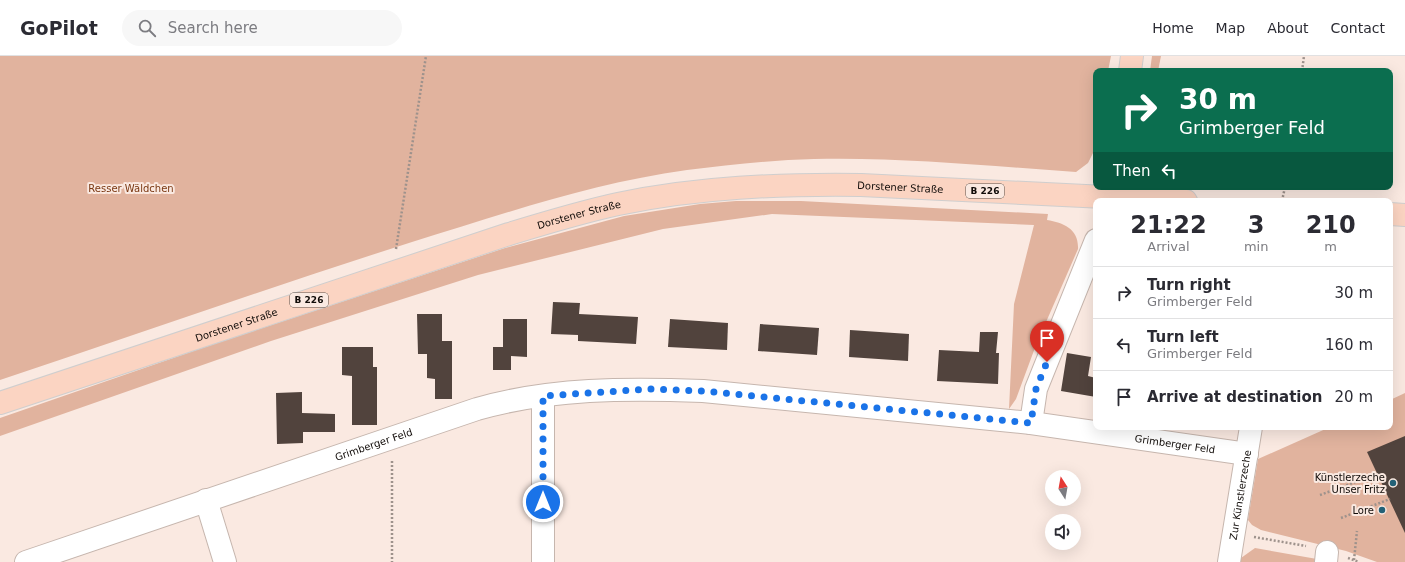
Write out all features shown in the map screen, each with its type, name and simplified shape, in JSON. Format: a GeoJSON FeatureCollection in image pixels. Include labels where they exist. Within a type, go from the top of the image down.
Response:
{"type":"FeatureCollection","features":[{"type":"Feature","properties":{"kind":"main road"},"geometry":{"type":"LineString","coordinates":[[1130,68],[1132,56]]}},
{"type":"Feature","properties":{"kind":"main road","name":"Dorstener Straße"},"geometry":{"type":"LineString","coordinates":[[0,403],[392,272],[579,213],[649,199],[722,189],[810,184],[1110,195],[1148,198]]}},
{"type":"Feature","properties":{"kind":"main road"},"geometry":{"type":"LineString","coordinates":[[1393,214],[1405,215]]}},
{"type":"Feature","properties":{"kind":"street"},"geometry":{"type":"LineString","coordinates":[[1031,423],[1036,389],[1093,247]]}},
{"type":"Feature","properties":{"kind":"street","name":"Grimberger Feld"},"geometry":{"type":"LineString","coordinates":[[26,562],[392,436],[496,403],[543,396],[650,389],[703,391],[1031,423],[1247,454]]}},
{"type":"Feature","properties":{"kind":"street"},"geometry":{"type":"LineString","coordinates":[[542,562],[543,396]]}},
{"type":"Feature","properties":{"kind":"street","name":"Zur Künstlerzeche"},"geometry":{"type":"LineString","coordinates":[[1229,562],[1251,430]]}},
{"type":"Feature","properties":{"kind":"street"},"geometry":{"type":"LineString","coordinates":[[206,500],[225,562]]}},
{"type":"Feature","properties":{"kind":"path"},"geometry":{"type":"LineString","coordinates":[[392,272],[426,56]]}},
{"type":"Feature","properties":{"kind":"path"},"geometry":{"type":"LineString","coordinates":[[1302,68],[1304,56]]}},
{"type":"Feature","properties":{"kind":"path"},"geometry":{"type":"LineString","coordinates":[[392,436],[392,562]]}},
{"type":"Feature","properties":{"kind":"path"},"geometry":{"type":"LineString","coordinates":[[1320,495],[1377,474]]}},
{"type":"Feature","properties":{"kind":"path"},"geometry":{"type":"LineString","coordinates":[[1341,518],[1390,499]]}},
{"type":"Feature","properties":{"kind":"path"},"geometry":{"type":"LineString","coordinates":[[1354,560],[1358,531]]}},
{"type":"Feature","properties":{"kind":"path"},"geometry":{"type":"LineString","coordinates":[[1234,533],[1327,557],[1354,560],[1359,562]]}},
{"type":"Feature","properties":{"kind":"green space","name":"Resser Wäldchen"},"geometry":{"type":"Polygon","coordinates":[[[0,56],[1111,56],[1109,68],[1093,68],[1093,153],[1088,163],[1076,172],[879,159],[814,159],[782,160],[687,170],[652,176],[582,191],[514,210],[257,293],[0,380],[0,56]]]}},
{"type":"Feature","properties":{"kind":"green space"},"geometry":{"type":"Polygon","coordinates":[[[1152,56],[1161,56],[1159,68],[1150,68],[1152,56]]]}},
{"type":"Feature","properties":{"kind":"green space"},"geometry":{"type":"Polygon","coordinates":[[[736,201],[801,201],[1048,214],[1047,220],[1065,225],[1073,232],[1078,242],[1078,249],[1036,345],[1016,399],[1009,409],[1014,304],[1034,225],[772,214],[663,229],[478,275],[271,341],[0,436],[0,418],[202,348],[505,248],[624,216],[700,204],[736,201]]]}},
{"type":"Feature","properties":{"kind":"green space"},"geometry":{"type":"Polygon","coordinates":[[[1405,393],[1405,562],[1377,562],[1346,551],[1261,530],[1252,525],[1248,520],[1258,459],[1323,430],[1393,430],[1393,399],[1405,393]]]}},
{"type":"Feature","properties":{"kind":"green space"},"geometry":{"type":"Polygon","coordinates":[[[1255,548],[1334,562],[1240,562],[1241,558],[1255,548]]]}},
{"type":"Feature","properties":{"kind":"building"},"geometry":{"type":"Polygon","coordinates":[[[553,302],[580,303],[579,314],[638,317],[636,344],[578,341],[578,335],[551,334],[553,302]]]}},
{"type":"Feature","properties":{"kind":"building"},"geometry":{"type":"Polygon","coordinates":[[[417,314],[442,314],[442,341],[452,341],[452,399],[435,399],[435,379],[427,378],[427,354],[418,354],[417,314]]]}},
{"type":"Feature","properties":{"kind":"building"},"geometry":{"type":"Polygon","coordinates":[[[503,319],[527,319],[527,357],[511,356],[511,370],[493,370],[493,347],[503,347],[503,319]]]}},
{"type":"Feature","properties":{"kind":"building"},"geometry":{"type":"Polygon","coordinates":[[[670,319],[728,323],[727,350],[668,347],[670,319]]]}},
{"type":"Feature","properties":{"kind":"building"},"geometry":{"type":"Polygon","coordinates":[[[760,324],[819,328],[817,355],[758,351],[760,324]]]}},
{"type":"Feature","properties":{"kind":"building"},"geometry":{"type":"Polygon","coordinates":[[[850,330],[909,334],[908,361],[849,357],[850,330]]]}},
{"type":"Feature","properties":{"kind":"building"},"geometry":{"type":"Polygon","coordinates":[[[980,332],[998,332],[996,353],[999,353],[998,384],[937,381],[939,350],[979,352],[980,332]]]}},
{"type":"Feature","properties":{"kind":"building"},"geometry":{"type":"Polygon","coordinates":[[[342,347],[373,347],[373,367],[377,367],[377,425],[352,425],[352,376],[342,375],[342,347]]]}},
{"type":"Feature","properties":{"kind":"building"},"geometry":{"type":"Polygon","coordinates":[[[1067,353],[1091,357],[1088,376],[1093,377],[1093,396],[1061,391],[1067,353]]]}},
{"type":"Feature","properties":{"kind":"building"},"geometry":{"type":"Polygon","coordinates":[[[302,392],[302,413],[335,414],[335,432],[303,432],[303,443],[277,444],[276,393],[302,392]]]}},
{"type":"Feature","properties":{"kind":"building","name":"Künstlerzeche Unser Fritz"},"geometry":{"type":"Polygon","coordinates":[[[1405,436],[1405,533],[1367,452],[1405,436]]]}},
{"type":"Feature","properties":{"kind":"place","name":"Künstlerzeche Unser Fritz"},"geometry":{"type":"Point","coordinates":[1393,483]}},
{"type":"Feature","properties":{"kind":"place","name":"Lore"},"geometry":{"type":"Point","coordinates":[1382,510]}},
{"type":"Feature","properties":{"kind":"route"},"geometry":{"type":"LineString","coordinates":[[543,502],[543,396],[602,390],[650,389],[703,391],[1031,423],[1036,389],[1047,362]]}}]}
